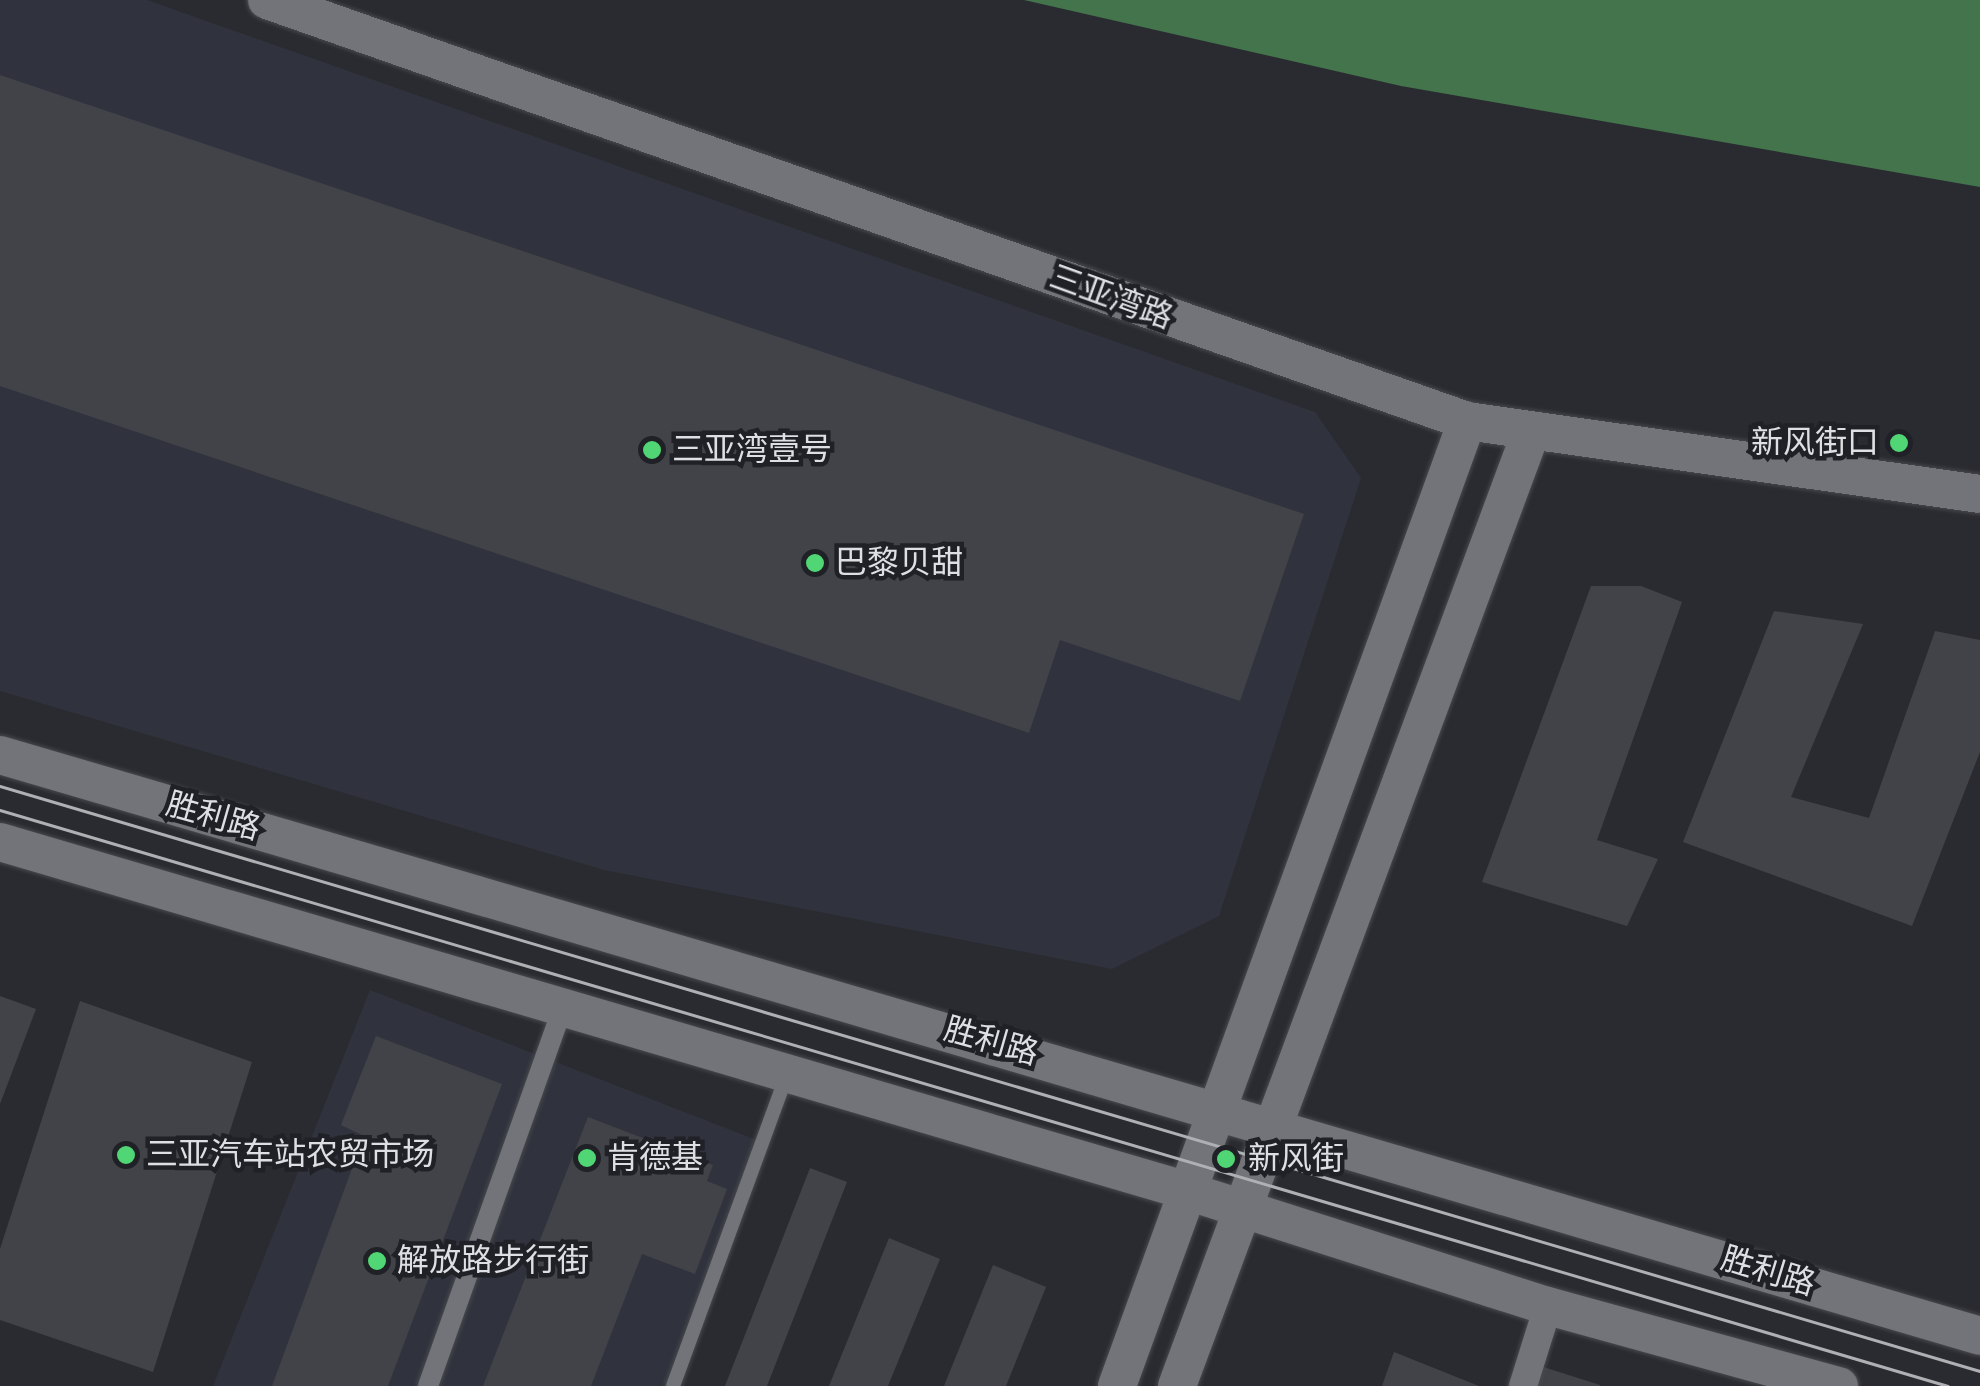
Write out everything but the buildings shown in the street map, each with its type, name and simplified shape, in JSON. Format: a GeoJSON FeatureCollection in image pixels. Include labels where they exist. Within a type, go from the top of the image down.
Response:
{"type":"FeatureCollection","features":[{"type":"Feature","properties":{"kind":"main road","name":"三亚湾路"},"geometry":{"type":"LineString","coordinates":[[267,0],[1468,421],[1530,435],[1980,494]]}},
{"type":"Feature","properties":{"kind":"main road"},"geometry":{"type":"LineString","coordinates":[[1117,1386],[1468,421]]}},
{"type":"Feature","properties":{"kind":"main road"},"geometry":{"type":"LineString","coordinates":[[1177,1386],[1530,435]]}},
{"type":"Feature","properties":{"kind":"main road","name":"胜利路"},"geometry":{"type":"LineString","coordinates":[[0,756],[1273,1124],[1980,1336]]}},
{"type":"Feature","properties":{"kind":"main road"},"geometry":{"type":"LineString","coordinates":[[0,842],[1186,1191],[1548,1306],[1839,1386]]}},
{"type":"Feature","properties":{"kind":"street"},"geometry":{"type":"LineString","coordinates":[[428,1386],[562,1009]]}},
{"type":"Feature","properties":{"kind":"street"},"geometry":{"type":"LineString","coordinates":[[1523,1386],[1548,1306]]}},
{"type":"Feature","properties":{"kind":"lane"},"geometry":{"type":"LineString","coordinates":[[673,1386],[788,1074]]}},
{"type":"Feature","properties":{"kind":"shaded area"},"geometry":{"type":"Polygon","coordinates":[[[0,0],[147,0],[1315,412],[1361,478],[1219,916],[1112,969],[604,870],[0,691],[0,0]]]}},
{"type":"Feature","properties":{"kind":"shaded area"},"geometry":{"type":"Polygon","coordinates":[[[1024,0],[1980,0],[1980,187],[1401,86],[1024,0]]]}},
{"type":"Feature","properties":{"kind":"shaded area"},"geometry":{"type":"Polygon","coordinates":[[[370,990],[759,1141],[667,1386],[213,1386],[370,990]]]}},
{"type":"Feature","properties":{"kind":"tram line"},"geometry":{"type":"LineString","coordinates":[[0,786],[1980,1371]]}},
{"type":"Feature","properties":{"kind":"tram line"},"geometry":{"type":"LineString","coordinates":[[0,810],[1948,1386]]}},
{"type":"Feature","properties":{"kind":"place","name":"新风街口"},"geometry":{"type":"Point","coordinates":[1899,443]}},
{"type":"Feature","properties":{"kind":"place","name":"三亚湾壹号"},"geometry":{"type":"Point","coordinates":[652,450]}},
{"type":"Feature","properties":{"kind":"place","name":"巴黎贝甜"},"geometry":{"type":"Point","coordinates":[815,563]}},
{"type":"Feature","properties":{"kind":"place","name":"三亚汽车站农贸市场"},"geometry":{"type":"Point","coordinates":[126,1155]}},
{"type":"Feature","properties":{"kind":"place","name":"肯德基"},"geometry":{"type":"Point","coordinates":[587,1158]}},
{"type":"Feature","properties":{"kind":"place","name":"新风街"},"geometry":{"type":"Point","coordinates":[1226,1159]}},
{"type":"Feature","properties":{"kind":"place","name":"解放路步行街"},"geometry":{"type":"Point","coordinates":[377,1261]}}]}
